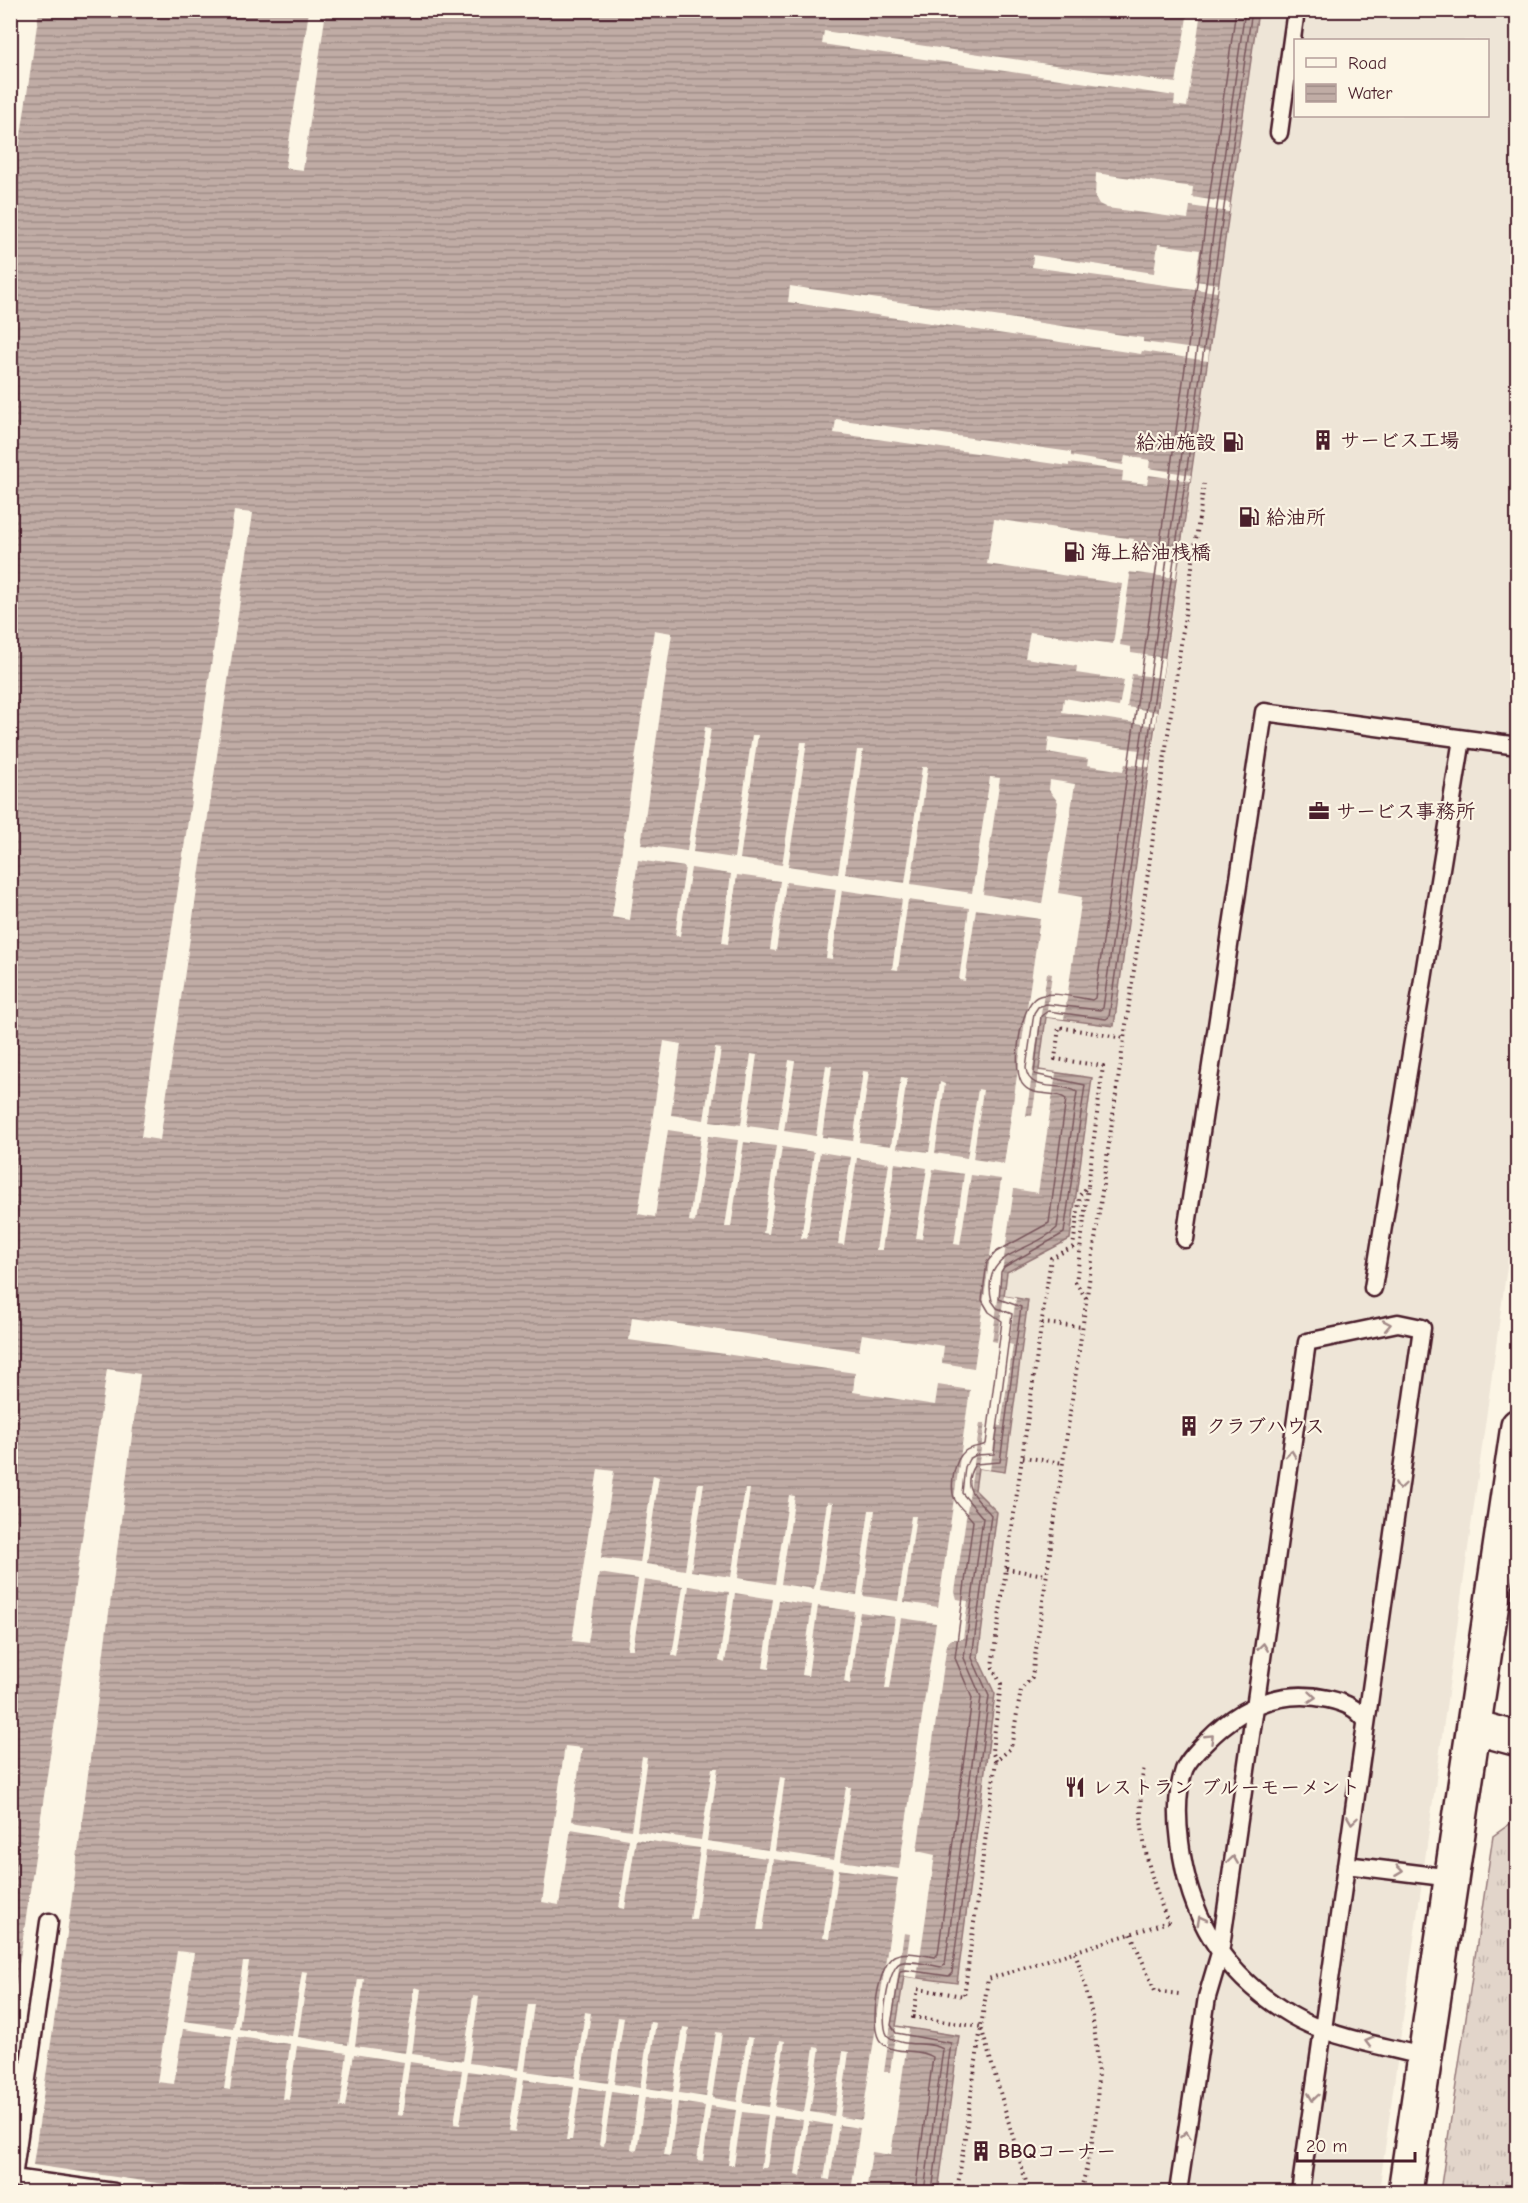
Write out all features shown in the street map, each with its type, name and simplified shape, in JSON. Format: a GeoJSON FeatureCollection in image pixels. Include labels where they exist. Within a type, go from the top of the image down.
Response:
{"type":"FeatureCollection","features":[{"type":"Feature","properties":{"kind":"street"},"geometry":{"type":"LineString","coordinates":[[1405,2193],[1518,1426]]}},
{"type":"Feature","properties":{"kind":"street"},"geometry":{"type":"LineString","coordinates":[[1474,1727],[1518,1739]]}},
{"type":"Feature","properties":{"kind":"lane"},"geometry":{"type":"LineString","coordinates":[[1279,133],[1296,10]]}},
{"type":"Feature","properties":{"kind":"lane"},"geometry":{"type":"LineString","coordinates":[[1185,1239],[1264,712],[1518,746]]}},
{"type":"Feature","properties":{"kind":"lane"},"geometry":{"type":"LineString","coordinates":[[1373,1288],[1462,739]]}},
{"type":"Feature","properties":{"kind":"lane"},"geometry":{"type":"LineString","coordinates":[[1178,2193],[1207,1997],[1220,1953],[1307,1342],[1398,1323],[1422,1329],[1300,2193]]}},
{"type":"Feature","properties":{"kind":"lane"},"geometry":{"type":"LineString","coordinates":[[1366,1721],[1359,1711],[1345,1703],[1316,1697],[1273,1698],[1255,1704],[1232,1718],[1197,1750],[1184,1769],[1178,1796],[1181,1851],[1191,1899],[1220,1953],[1264,1997],[1292,2016],[1323,2029],[1425,2057]]}},
{"type":"Feature","properties":{"kind":"lane"},"geometry":{"type":"LineString","coordinates":[[1346,1865],[1452,1878]]}},
{"type":"Feature","properties":{"kind":"lane"},"geometry":{"type":"LineString","coordinates":[[49,1922],[13,2178],[114,2193]]}},
{"type":"Feature","properties":{"kind":"path"},"geometry":{"type":"LineString","coordinates":[[996,1761],[1011,1749],[1021,1690],[1032,1677],[1204,484]]}},
{"type":"Feature","properties":{"kind":"path"},"geometry":{"type":"LineString","coordinates":[[1086,1300],[1076,1283],[1103,1066],[1055,1059],[1059,1027],[1124,1038]]}},
{"type":"Feature","properties":{"kind":"path"},"geometry":{"type":"LineString","coordinates":[[981,2027],[913,2017],[918,1989],[964,1996],[996,1761],[992,1751],[1001,1683],[992,1666],[1051,1258],[1073,1247],[1080,1195],[1088,1186]]}},
{"type":"Feature","properties":{"kind":"path"},"geometry":{"type":"LineString","coordinates":[[1042,1323],[1082,1327]]}},
{"type":"Feature","properties":{"kind":"path"},"geometry":{"type":"LineString","coordinates":[[1023,1457],[1063,1463]]}},
{"type":"Feature","properties":{"kind":"path"},"geometry":{"type":"LineString","coordinates":[[1006,1569],[1046,1575]]}},
{"type":"Feature","properties":{"kind":"path"},"geometry":{"type":"LineString","coordinates":[[957,2193],[988,1979],[1168,1922],[1143,1846],[1141,1802],[1144,1767]]}},
{"type":"Feature","properties":{"kind":"path"},"geometry":{"type":"LineString","coordinates":[[1131,1934],[1155,1991],[1207,1997]]}},
{"type":"Feature","properties":{"kind":"path"},"geometry":{"type":"LineString","coordinates":[[1074,1952],[1091,2010],[1099,2064],[1093,2142],[1080,2193]]}},
{"type":"Feature","properties":{"kind":"path"},"geometry":{"type":"LineString","coordinates":[[981,2027],[1029,2193]]}},
{"type":"Feature","properties":{"kind":"shaded area"},"geometry":{"type":"Polygon","coordinates":[[[1258,11],[1517,11],[1517,1194],[1379,2192],[938,2192],[959,2036],[896,2027],[904,1976],[957,1982],[995,1694],[978,1658],[997,1512],[975,1490],[978,1468],[1005,1471],[1016,1298],[1004,1296],[1007,1272],[1070,1238],[1056,1073],[1039,1071],[1046,1017],[1114,1026],[1258,11]]]}},
{"type":"Feature","properties":{"kind":"green space"},"geometry":{"type":"Polygon","coordinates":[[[1517,1819],[1517,2192],[1440,2192],[1493,1836],[1517,1819]]]}},
{"type":"Feature","properties":{"kind":"water"},"geometry":{"type":"Polygon","coordinates":[[[11,11],[1258,11],[1114,1026],[1046,1017],[1039,1070],[1092,1078],[1070,1239],[1007,1272],[1004,1296],[1028,1300],[1005,1472],[978,1468],[975,1490],[997,1512],[978,1658],[995,1694],[957,1983],[904,1976],[896,2026],[959,2036],[938,2192],[11,2192],[11,11]]]}},
{"type":"Feature","properties":{"kind":"pier"},"geometry":{"type":"Polygon","coordinates":[[[10,11],[39,11],[11,205],[10,11]]]}},
{"type":"Feature","properties":{"kind":"pier"},"geometry":{"type":"Polygon","coordinates":[[[309,11],[326,11],[303,170],[285,168],[309,11]]]}},
{"type":"Feature","properties":{"kind":"pier"},"geometry":{"type":"Polygon","coordinates":[[[1188,11],[1201,11],[1187,107],[1174,105],[1175,96],[822,44],[824,31],[1176,83],[1188,11]]]}},
{"type":"Feature","properties":{"kind":"pier"},"geometry":{"type":"Polygon","coordinates":[[[1096,173],[1193,187],[1192,197],[1230,203],[1229,212],[1190,206],[1188,219],[1107,208],[1099,204],[1095,197],[1096,173]]]}},
{"type":"Feature","properties":{"kind":"pier"},"geometry":{"type":"Polygon","coordinates":[[[1158,244],[1200,250],[1195,281],[1218,284],[1217,292],[1032,267],[1033,255],[1154,273],[1158,244]]]}},
{"type":"Feature","properties":{"kind":"pier"},"geometry":{"type":"Polygon","coordinates":[[[790,286],[1143,338],[1143,342],[1209,351],[1208,361],[1142,351],[1141,354],[788,302],[790,286]]]}},
{"type":"Feature","properties":{"kind":"pier"},"geometry":{"type":"Polygon","coordinates":[[[836,419],[1071,452],[1071,456],[1123,465],[1125,456],[1150,460],[1149,468],[1191,475],[1190,481],[1149,475],[1147,484],[1122,481],[1123,471],[1069,463],[1069,466],[834,433],[836,419]]]}},
{"type":"Feature","properties":{"kind":"pier"},"geometry":{"type":"Polygon","coordinates":[[[234,511],[253,513],[160,1140],[141,1137],[234,511]]]}},
{"type":"Feature","properties":{"kind":"pier"},"geometry":{"type":"Polygon","coordinates":[[[994,519],[1134,539],[1133,546],[1154,549],[1153,557],[1178,561],[1176,578],[1129,572],[1120,645],[1131,647],[1131,653],[1165,658],[1162,678],[1132,674],[1127,707],[1157,712],[1155,726],[1062,712],[1064,698],[1119,707],[1124,680],[1076,673],[1077,666],[1025,658],[1030,632],[1113,644],[1122,584],[987,564],[994,519]]]}},
{"type":"Feature","properties":{"kind":"pier"},"geometry":{"type":"Polygon","coordinates":[[[654,630],[672,633],[641,845],[687,851],[705,727],[711,728],[693,852],[734,858],[752,735],[758,735],[740,859],[782,865],[801,742],[807,742],[788,866],[838,874],[857,750],[863,750],[845,874],[905,883],[922,767],[928,767],[911,884],[972,893],[990,777],[1000,778],[983,894],[1042,904],[1058,802],[1049,790],[1050,780],[1075,784],[1058,893],[1082,897],[1064,1019],[1046,1017],[1052,974],[1047,973],[1026,1116],[1032,1116],[1039,1071],[1056,1073],[1038,1193],[1014,1189],[992,1341],[997,1342],[1004,1296],[1016,1298],[1009,1344],[1013,1345],[1001,1426],[997,1425],[990,1470],[978,1468],[985,1423],[980,1423],[955,1592],[957,1599],[968,1601],[963,1639],[951,1639],[947,1644],[917,1851],[935,1855],[917,1978],[904,1976],[910,1934],[904,1933],[884,2072],[890,2072],[896,2027],[909,2029],[891,2155],[872,2152],[866,2192],[851,2192],[860,2128],[839,2125],[830,2180],[824,2179],[832,2125],[809,2121],[801,2176],[795,2174],[803,2120],[774,2116],[767,2168],[761,2168],[768,2115],[742,2112],[734,2165],[728,2165],[736,2110],[711,2106],[703,2161],[697,2160],[705,2106],[678,2102],[670,2156],[664,2155],[671,2101],[645,2097],[637,2151],[631,2149],[638,2096],[612,2092],[604,2146],[599,2145],[606,2091],[580,2087],[572,2140],[566,2140],[574,2087],[524,2079],[515,2132],[509,2131],[517,2078],[468,2071],[460,2125],[454,2124],[462,2070],[410,2062],[402,2116],[396,2115],[404,2062],[354,2054],[345,2107],[340,2107],[347,2053],[297,2046],[289,2100],[283,2099],[290,2044],[238,2037],[230,2090],[224,2089],[232,2036],[183,2029],[174,2084],[157,2082],[177,1951],[194,1953],[184,2021],[233,2028],[243,1962],[249,1962],[239,2029],[292,2036],[302,1971],[308,1972],[298,2037],[348,2045],[358,1979],[364,1979],[355,2046],[405,2053],[415,1987],[421,1989],[412,2054],[463,2061],[473,1996],[479,1997],[469,2063],[518,2070],[528,2004],[534,2004],[525,2071],[575,2078],[585,2012],[591,2013],[581,2079],[608,2083],[618,2017],[624,2018],[614,2084],[640,2088],[650,2022],[656,2023],[646,2088],[673,2092],[683,2027],[689,2028],[679,2093],[706,2097],[716,2032],[722,2033],[712,2098],[737,2102],[747,2037],[753,2038],[743,2103],[769,2107],[780,2040],[785,2041],[775,2107],[804,2112],[814,2047],[820,2048],[810,2112],[834,2116],[843,2051],[849,2052],[840,2117],[862,2120],[898,1878],[839,1869],[829,1939],[823,1938],[833,1868],[773,1859],[763,1930],[757,1930],[767,1858],[706,1850],[696,1920],[690,1919],[700,1848],[636,1839],[625,1909],[619,1908],[629,1839],[571,1829],[559,1905],[542,1902],[565,1746],[582,1748],[572,1821],[631,1830],[642,1756],[647,1757],[637,1831],[701,1840],[712,1768],[718,1768],[707,1841],[768,1850],[780,1777],[785,1778],[775,1851],[834,1860],[846,1787],[851,1787],[840,1861],[899,1869],[936,1623],[901,1618],[890,1689],[885,1689],[895,1617],[860,1612],[850,1684],[844,1682],[854,1611],[818,1606],[808,1676],[802,1675],[812,1605],[779,1600],[769,1669],[763,1668],[773,1599],[735,1593],[725,1663],[719,1661],[729,1592],[689,1586],[678,1657],[672,1655],[683,1586],[644,1580],[633,1649],[627,1649],[638,1579],[599,1573],[588,1643],[572,1641],[598,1469],[614,1471],[601,1558],[640,1563],[653,1475],[659,1477],[646,1564],[685,1570],[698,1483],[704,1483],[691,1571],[731,1577],[745,1489],[750,1489],[738,1578],[775,1584],[789,1495],[795,1496],[781,1584],[814,1589],[827,1502],[833,1503],[820,1590],[857,1595],[869,1510],[875,1510],[863,1596],[898,1601],[911,1516],[916,1516],[904,1602],[938,1607],[970,1390],[938,1385],[935,1405],[853,1392],[855,1373],[629,1340],[632,1317],[859,1351],[862,1334],[944,1346],[942,1363],[974,1368],[1001,1179],[971,1175],[960,1245],[954,1244],[964,1174],[933,1169],[922,1239],[916,1238],[927,1168],[895,1163],[882,1250],[876,1250],[889,1163],[857,1158],[844,1245],[838,1244],[851,1157],[820,1152],[807,1239],[801,1238],[814,1152],[782,1147],[769,1234],[763,1233],[776,1146],[744,1142],[731,1227],[725,1227],[738,1140],[708,1136],[695,1222],[689,1221],[701,1135],[668,1130],[655,1217],[638,1214],[664,1041],[681,1044],[671,1115],[704,1120],[715,1048],[721,1049],[710,1121],[741,1125],[751,1054],[757,1055],[747,1126],[778,1130],[789,1060],[795,1061],[784,1131],[816,1136],[826,1065],[832,1066],[822,1137],[853,1141],[863,1071],[869,1072],[859,1142],[891,1146],[901,1077],[907,1078],[897,1148],[929,1152],[940,1082],[945,1084],[935,1153],[967,1158],[978,1089],[983,1090],[973,1159],[1004,1164],[1040,919],[976,909],[965,981],[959,980],[969,908],[908,900],[898,970],[892,969],[902,899],[842,890],[832,959],[826,958],[836,889],[786,882],[776,951],[770,950],[780,881],[737,875],[728,944],[722,943],[731,874],[691,868],[680,936],[675,935],[685,867],[638,860],[630,920],[612,917],[654,630]]]}},
{"type":"Feature","properties":{"kind":"pier"},"geometry":{"type":"Polygon","coordinates":[[[1049,737],[1139,750],[1138,758],[1150,760],[1149,767],[1125,764],[1123,771],[1087,765],[1088,759],[1047,752],[1049,737]]]}},
{"type":"Feature","properties":{"kind":"pier"},"geometry":{"type":"Polygon","coordinates":[[[107,1369],[140,1374],[70,1913],[33,2165],[219,2192],[11,2192],[11,2019],[107,1369]]]}},
{"type":"Feature","properties":{"kind":"place","name":"サービス工場"},"geometry":{"type":"Point","coordinates":[1323,440]}},
{"type":"Feature","properties":{"kind":"place","name":"給油施設"},"geometry":{"type":"Point","coordinates":[1233,442]}},
{"type":"Feature","properties":{"kind":"place","name":"給油所"},"geometry":{"type":"Point","coordinates":[1249,517]}},
{"type":"Feature","properties":{"kind":"place","name":"海上給油桟橋"},"geometry":{"type":"Point","coordinates":[1074,552]}},
{"type":"Feature","properties":{"kind":"place","name":"サービス事務所"},"geometry":{"type":"Point","coordinates":[1319,811]}},
{"type":"Feature","properties":{"kind":"place","name":"クラブハウス"},"geometry":{"type":"Point","coordinates":[1189,1426]}},
{"type":"Feature","properties":{"kind":"place","name":"レストラン ブルーモーメント"},"geometry":{"type":"Point","coordinates":[1075,1787]}},
{"type":"Feature","properties":{"kind":"place","name":"BBQコーナー"},"geometry":{"type":"Point","coordinates":[981,2151]}}]}
